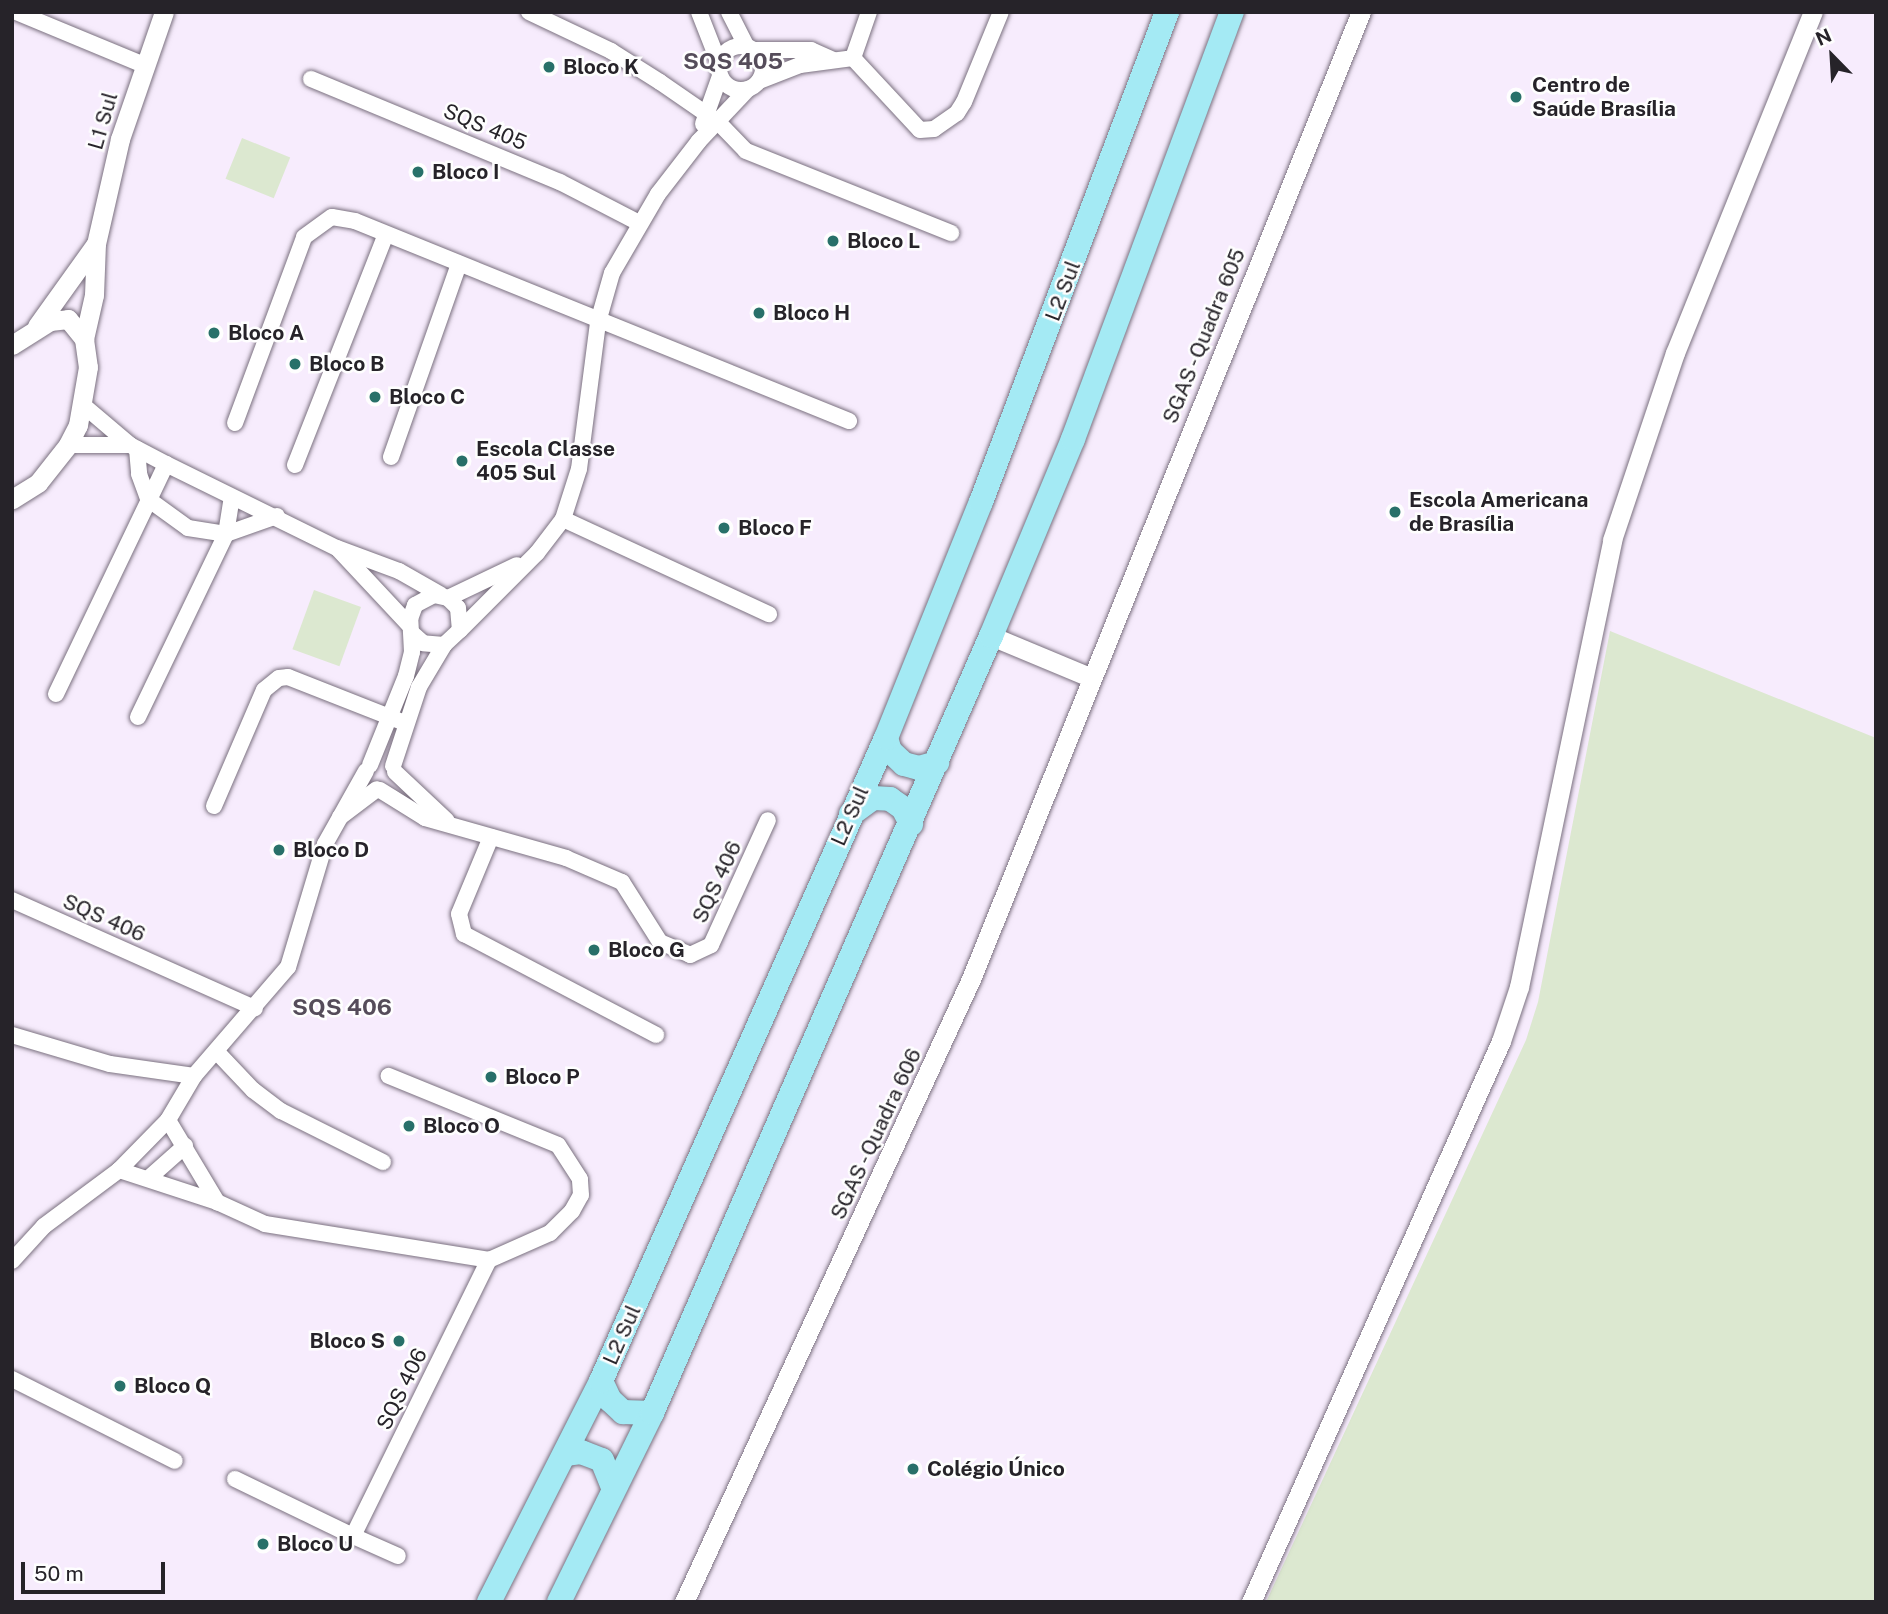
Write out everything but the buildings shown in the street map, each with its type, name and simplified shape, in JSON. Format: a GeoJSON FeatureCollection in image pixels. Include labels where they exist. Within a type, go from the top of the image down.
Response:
{"type":"FeatureCollection","features":[{"type":"Feature","properties":{"kind":"main road","name":"L2 Sul"},"geometry":{"type":"LineString","coordinates":[[489,1602],[601,1381],[886,738],[996,464],[1167,12]]}},
{"type":"Feature","properties":{"kind":"main road"},"geometry":{"type":"LineString","coordinates":[[563,1600],[652,1413],[991,636],[1073,439],[1229,14]]}},
{"type":"Feature","properties":{"kind":"main road"},"geometry":{"type":"LineString","coordinates":[[886,738],[890,751],[904,764],[919,768],[937,763]]}},
{"type":"Feature","properties":{"kind":"main road"},"geometry":{"type":"LineString","coordinates":[[851,814],[873,798],[890,799],[903,808],[911,824]]}},
{"type":"Feature","properties":{"kind":"main road"},"geometry":{"type":"LineString","coordinates":[[601,1381],[610,1400],[623,1412],[652,1413]]}},
{"type":"Feature","properties":{"kind":"main road"},"geometry":{"type":"LineString","coordinates":[[565,1454],[581,1452],[602,1460],[614,1489]]}},
{"type":"Feature","properties":{"kind":"street"},"geometry":{"type":"LineString","coordinates":[[16,12],[144,65]]}},
{"type":"Feature","properties":{"kind":"street","name":"L1 Sul"},"geometry":{"type":"LineString","coordinates":[[18,496],[53,467],[68,445],[83,405],[88,367],[84,339],[94,295],[96,244],[120,139],[164,12]]}},
{"type":"Feature","properties":{"kind":"street"},"geometry":{"type":"LineString","coordinates":[[529,12],[611,51],[712,119],[746,151],[951,233]]}},
{"type":"Feature","properties":{"kind":"street"},"geometry":{"type":"LineString","coordinates":[[699,12],[720,69],[734,90],[754,85],[800,65],[853,58]]}},
{"type":"Feature","properties":{"kind":"street"},"geometry":{"type":"LineString","coordinates":[[12,1261],[55,1217],[119,1170],[169,1121],[194,1076],[288,967],[325,844],[368,768],[444,645],[537,553],[563,519],[579,469],[598,322],[612,273],[639,223],[712,119],[754,85],[763,68],[729,12]]}},
{"type":"Feature","properties":{"kind":"street"},"geometry":{"type":"LineString","coordinates":[[853,58],[869,12]]}},
{"type":"Feature","properties":{"kind":"street"},"geometry":{"type":"LineString","coordinates":[[853,58],[920,130],[934,129],[957,113],[964,102],[1001,12]]}},
{"type":"Feature","properties":{"kind":"street","name":"SGAS - Quadra 605"},"geometry":{"type":"LineString","coordinates":[[1092,678],[1362,12]]}},
{"type":"Feature","properties":{"kind":"street"},"geometry":{"type":"LineString","coordinates":[[1251,1602],[1501,1041],[1518,987],[1616,527],[1675,353],[1813,12]]}},
{"type":"Feature","properties":{"kind":"street"},"geometry":{"type":"LineString","coordinates":[[712,119],[720,69],[727,51],[750,48],[811,50],[834,60]]}},
{"type":"Feature","properties":{"kind":"street","name":"SQS 405"},"geometry":{"type":"LineString","coordinates":[[311,79],[548,177],[639,223]]}},
{"type":"Feature","properties":{"kind":"street"},"geometry":{"type":"LineString","coordinates":[[235,423],[304,237],[332,217],[386,234],[598,322],[849,421]]}},
{"type":"Feature","properties":{"kind":"street"},"geometry":{"type":"LineString","coordinates":[[295,466],[386,234]]}},
{"type":"Feature","properties":{"kind":"street","name":"L1 Sul"},"geometry":{"type":"LineString","coordinates":[[36,328],[96,244]]}},
{"type":"Feature","properties":{"kind":"street"},"geometry":{"type":"LineString","coordinates":[[391,457],[459,264]]}},
{"type":"Feature","properties":{"kind":"street"},"geometry":{"type":"LineString","coordinates":[[12,345],[36,328],[68,319],[84,339]]}},
{"type":"Feature","properties":{"kind":"street"},"geometry":{"type":"LineString","coordinates":[[83,405],[133,447],[337,548],[399,571],[445,597],[461,615],[460,630]]}},
{"type":"Feature","properties":{"kind":"street"},"geometry":{"type":"LineString","coordinates":[[68,445],[133,447]]}},
{"type":"Feature","properties":{"kind":"street"},"geometry":{"type":"LineString","coordinates":[[133,447],[148,499],[188,528],[226,534],[277,516]]}},
{"type":"Feature","properties":{"kind":"street"},"geometry":{"type":"LineString","coordinates":[[56,694],[166,464]]}},
{"type":"Feature","properties":{"kind":"street"},"geometry":{"type":"LineString","coordinates":[[12,510],[18,496]]}},
{"type":"Feature","properties":{"kind":"street"},"geometry":{"type":"LineString","coordinates":[[138,717],[226,534],[232,497]]}},
{"type":"Feature","properties":{"kind":"street"},"geometry":{"type":"LineString","coordinates":[[563,519],[769,614]]}},
{"type":"Feature","properties":{"kind":"street"},"geometry":{"type":"LineString","coordinates":[[337,548],[423,643],[444,645]]}},
{"type":"Feature","properties":{"kind":"street"},"geometry":{"type":"LineString","coordinates":[[338,819],[379,789],[392,785],[411,611],[420,600],[445,597],[537,553]]}},
{"type":"Feature","properties":{"kind":"street"},"geometry":{"type":"LineString","coordinates":[[991,636],[1092,678]]}},
{"type":"Feature","properties":{"kind":"street"},"geometry":{"type":"LineString","coordinates":[[214,806],[264,690],[272,682],[288,677],[398,720]]}},
{"type":"Feature","properties":{"kind":"street","name":"SGAS - Quadra 606"},"geometry":{"type":"LineString","coordinates":[[684,1602],[971,979],[1092,678]]}},
{"type":"Feature","properties":{"kind":"street"},"geometry":{"type":"LineString","coordinates":[[368,768],[382,760],[394,769]]}},
{"type":"Feature","properties":{"kind":"street"},"geometry":{"type":"LineString","coordinates":[[368,768],[369,783],[379,789]]}},
{"type":"Feature","properties":{"kind":"street","name":"SQS 406"},"geometry":{"type":"LineString","coordinates":[[394,769],[449,822]]}},
{"type":"Feature","properties":{"kind":"street","name":"SQS 406"},"geometry":{"type":"LineString","coordinates":[[379,789],[414,813],[566,858],[622,882],[660,942],[696,956],[712,945],[768,820]]}},
{"type":"Feature","properties":{"kind":"street"},"geometry":{"type":"LineString","coordinates":[[491,837],[458,914],[464,934],[656,1035]]}},
{"type":"Feature","properties":{"kind":"street","name":"SQS 406"},"geometry":{"type":"LineString","coordinates":[[12,900],[255,1008]]}},
{"type":"Feature","properties":{"kind":"street"},"geometry":{"type":"LineString","coordinates":[[12,1035],[110,1064],[194,1076]]}},
{"type":"Feature","properties":{"kind":"street"},"geometry":{"type":"LineString","coordinates":[[216,1051],[253,1090],[281,1111],[383,1162]]}},
{"type":"Feature","properties":{"kind":"street"},"geometry":{"type":"LineString","coordinates":[[119,1170],[217,1202],[265,1224],[489,1260],[550,1233],[572,1211],[581,1195],[577,1170],[558,1145],[389,1076]]}},
{"type":"Feature","properties":{"kind":"street"},"geometry":{"type":"LineString","coordinates":[[169,1121],[217,1202]]}},
{"type":"Feature","properties":{"kind":"street"},"geometry":{"type":"LineString","coordinates":[[150,1178],[185,1146]]}},
{"type":"Feature","properties":{"kind":"street","name":"SQS 406"},"geometry":{"type":"LineString","coordinates":[[353,1536],[489,1260]]}},
{"type":"Feature","properties":{"kind":"street"},"geometry":{"type":"LineString","coordinates":[[12,1379],[176,1461]]}},
{"type":"Feature","properties":{"kind":"street"},"geometry":{"type":"LineString","coordinates":[[235,1479],[398,1556]]}},
{"type":"Feature","properties":{"kind":"green space"},"geometry":{"type":"Polygon","coordinates":[[[242,138],[290,157],[274,198],[226,179],[242,138]]]}},
{"type":"Feature","properties":{"kind":"green space"},"geometry":{"type":"Polygon","coordinates":[[[314,590],[361,607],[339,666],[292,649],[314,590]]]}},
{"type":"Feature","properties":{"kind":"green space"},"geometry":{"type":"Polygon","coordinates":[[[1610,631],[1876,738],[1876,1602],[1266,1602],[1526,1040],[1538,1002],[1610,631]]]}},
{"type":"Feature","properties":{"kind":"place","name":"Bloco K"},"geometry":{"type":"Point","coordinates":[549,67]}},
{"type":"Feature","properties":{"kind":"place","name":"Centro de Saúde Brasília"},"geometry":{"type":"Point","coordinates":[1516,97]}},
{"type":"Feature","properties":{"kind":"place","name":"Bloco I"},"geometry":{"type":"Point","coordinates":[418,172]}},
{"type":"Feature","properties":{"kind":"place","name":"Bloco L"},"geometry":{"type":"Point","coordinates":[833,241]}},
{"type":"Feature","properties":{"kind":"place","name":"Bloco H"},"geometry":{"type":"Point","coordinates":[759,313]}},
{"type":"Feature","properties":{"kind":"place","name":"Bloco A"},"geometry":{"type":"Point","coordinates":[214,333]}},
{"type":"Feature","properties":{"kind":"place","name":"Bloco B"},"geometry":{"type":"Point","coordinates":[295,364]}},
{"type":"Feature","properties":{"kind":"place","name":"Bloco C"},"geometry":{"type":"Point","coordinates":[375,397]}},
{"type":"Feature","properties":{"kind":"place","name":"Escola Classe 405 Sul"},"geometry":{"type":"Point","coordinates":[462,461]}},
{"type":"Feature","properties":{"kind":"place","name":"Escola Americana de Brasília"},"geometry":{"type":"Point","coordinates":[1395,512]}},
{"type":"Feature","properties":{"kind":"place","name":"Bloco F"},"geometry":{"type":"Point","coordinates":[724,528]}},
{"type":"Feature","properties":{"kind":"place","name":"Bloco D"},"geometry":{"type":"Point","coordinates":[279,850]}},
{"type":"Feature","properties":{"kind":"place","name":"Bloco G"},"geometry":{"type":"Point","coordinates":[594,950]}},
{"type":"Feature","properties":{"kind":"place","name":"Bloco P"},"geometry":{"type":"Point","coordinates":[491,1077]}},
{"type":"Feature","properties":{"kind":"place","name":"Bloco O"},"geometry":{"type":"Point","coordinates":[409,1126]}},
{"type":"Feature","properties":{"kind":"place","name":"Bloco S"},"geometry":{"type":"Point","coordinates":[399,1341]}},
{"type":"Feature","properties":{"kind":"place","name":"Bloco Q"},"geometry":{"type":"Point","coordinates":[120,1386]}},
{"type":"Feature","properties":{"kind":"place","name":"Colégio Único"},"geometry":{"type":"Point","coordinates":[913,1469]}},
{"type":"Feature","properties":{"kind":"place","name":"Bloco U"},"geometry":{"type":"Point","coordinates":[263,1544]}},
{"type":"Feature","properties":{"kind":"district","name":"SQS 405"},"geometry":{"type":"Point","coordinates":[733,61]}},
{"type":"Feature","properties":{"kind":"district","name":"SQS 406"},"geometry":{"type":"Point","coordinates":[342,1007]}}]}
